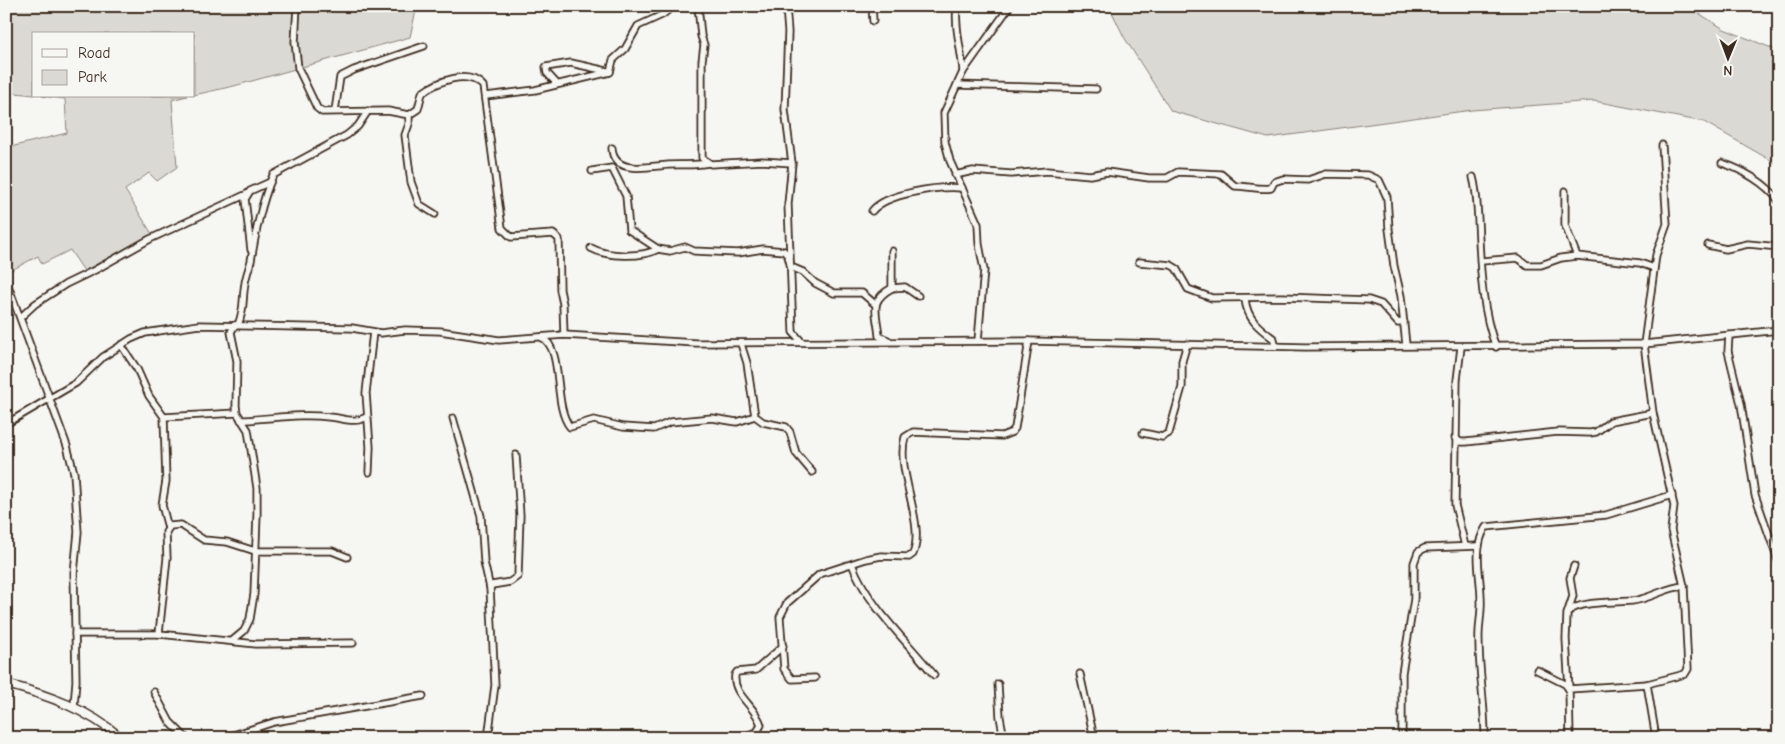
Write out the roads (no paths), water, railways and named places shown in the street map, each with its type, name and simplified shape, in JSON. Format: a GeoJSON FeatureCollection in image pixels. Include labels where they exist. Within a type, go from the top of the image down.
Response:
{"type":"FeatureCollection","features":[{"type":"Feature","properties":{"kind":"street"},"geometry":{"type":"LineString","coordinates":[[297,6],[295,42],[301,74],[319,111],[388,110],[409,115],[418,109],[422,93],[426,90],[454,78],[464,77],[479,81],[483,86],[486,96],[490,148],[502,228],[510,237],[553,234],[559,239],[560,290],[563,304],[564,335]]}},
{"type":"Feature","properties":{"kind":"street"},"geometry":{"type":"LineString","coordinates":[[610,72],[613,60],[625,49],[638,26],[662,15],[673,6]]}},
{"type":"Feature","properties":{"kind":"street"},"geometry":{"type":"LineString","coordinates":[[698,6],[704,50],[701,154],[708,163]]}},
{"type":"Feature","properties":{"kind":"street"},"geometry":{"type":"LineString","coordinates":[[786,6],[788,32],[785,110],[792,163],[788,204],[790,267],[793,332],[801,341]]}},
{"type":"Feature","properties":{"kind":"street"},"geometry":{"type":"LineString","coordinates":[[872,6],[872,21]]}},
{"type":"Feature","properties":{"kind":"street"},"geometry":{"type":"LineString","coordinates":[[957,6],[955,19],[962,52],[963,72]]}},
{"type":"Feature","properties":{"kind":"street"},"geometry":{"type":"LineString","coordinates":[[978,341],[984,270],[978,224],[955,175],[945,142],[944,113],[963,72],[1010,6]]}},
{"type":"Feature","properties":{"kind":"street"},"geometry":{"type":"LineString","coordinates":[[335,111],[340,77],[354,70],[424,46]]}},
{"type":"Feature","properties":{"kind":"street"},"geometry":{"type":"LineString","coordinates":[[557,84],[547,73],[546,67],[571,63],[610,72]]}},
{"type":"Feature","properties":{"kind":"street"},"geometry":{"type":"LineString","coordinates":[[486,96],[524,92],[610,72]]}},
{"type":"Feature","properties":{"kind":"street"},"geometry":{"type":"LineString","coordinates":[[957,84],[1096,89]]}},
{"type":"Feature","properties":{"kind":"street"},"geometry":{"type":"LineString","coordinates":[[358,111],[361,118]]}},
{"type":"Feature","properties":{"kind":"street"},"geometry":{"type":"LineString","coordinates":[[232,641],[244,632],[250,619],[257,488],[248,430],[237,413],[237,361],[231,332],[244,312],[245,282],[259,211],[268,192],[270,182],[278,171],[347,136],[358,126],[361,118],[368,111]]}},
{"type":"Feature","properties":{"kind":"street"},"geometry":{"type":"LineString","coordinates":[[409,115],[410,124],[405,135],[411,182],[419,204],[435,214]]}},
{"type":"Feature","properties":{"kind":"street"},"geometry":{"type":"LineString","coordinates":[[1569,689],[1647,684],[1685,674],[1688,669],[1684,586],[1671,530],[1674,506],[1653,413],[1644,344],[1656,254],[1667,220],[1664,203],[1662,145]]}},
{"type":"Feature","properties":{"kind":"street"},"geometry":{"type":"LineString","coordinates":[[612,148],[614,158],[623,166]]}},
{"type":"Feature","properties":{"kind":"street"},"geometry":{"type":"LineString","coordinates":[[592,171],[623,166],[648,167],[762,161],[792,163]]}},
{"type":"Feature","properties":{"kind":"street"},"geometry":{"type":"LineString","coordinates":[[1722,163],[1735,167],[1761,182],[1779,201]]}},
{"type":"Feature","properties":{"kind":"street"},"geometry":{"type":"LineString","coordinates":[[612,168],[626,196],[629,230],[658,249],[670,251],[685,247],[694,251],[738,253],[774,249],[784,251],[788,256],[790,267],[834,293],[862,293],[876,306]]}},
{"type":"Feature","properties":{"kind":"street"},"geometry":{"type":"LineString","coordinates":[[955,175],[974,171],[1011,174],[1047,171],[1090,176],[1107,172],[1149,178],[1167,178],[1178,172],[1221,174],[1235,186],[1259,186],[1265,189],[1271,188],[1274,182],[1283,179],[1308,180],[1326,174],[1368,175],[1379,180],[1387,197],[1388,229],[1401,296],[1406,345]]}},
{"type":"Feature","properties":{"kind":"street"},"geometry":{"type":"LineString","coordinates":[[1473,177],[1478,198],[1482,261],[1490,329],[1496,346]]}},
{"type":"Feature","properties":{"kind":"street"},"geometry":{"type":"LineString","coordinates":[[21,317],[35,304],[66,284],[150,239],[270,182]]}},
{"type":"Feature","properties":{"kind":"street"},"geometry":{"type":"LineString","coordinates":[[872,211],[878,203],[890,198],[936,188],[962,188]]}},
{"type":"Feature","properties":{"kind":"street"},"geometry":{"type":"LineString","coordinates":[[1565,191],[1565,225],[1577,256]]}},
{"type":"Feature","properties":{"kind":"street"},"geometry":{"type":"LineString","coordinates":[[247,194],[245,198],[246,214],[252,254]]}},
{"type":"Feature","properties":{"kind":"street"},"geometry":{"type":"LineString","coordinates":[[1708,245],[1726,249],[1748,244],[1779,247]]}},
{"type":"Feature","properties":{"kind":"street"},"geometry":{"type":"LineString","coordinates":[[591,248],[599,252],[633,254],[646,254],[658,249]]}},
{"type":"Feature","properties":{"kind":"street"},"geometry":{"type":"LineString","coordinates":[[892,251],[892,288]]}},
{"type":"Feature","properties":{"kind":"street"},"geometry":{"type":"LineString","coordinates":[[1482,261],[1518,258],[1527,265],[1541,266],[1561,258],[1577,256],[1640,263],[1654,268]]}},
{"type":"Feature","properties":{"kind":"street"},"geometry":{"type":"LineString","coordinates":[[1139,262],[1171,264],[1176,268],[1188,289],[1212,298],[1282,297],[1369,300],[1381,304],[1398,323],[1404,322]]}},
{"type":"Feature","properties":{"kind":"street"},"geometry":{"type":"LineString","coordinates":[[6,280],[67,446],[74,473],[78,532],[74,573],[76,681],[74,706]]}},
{"type":"Feature","properties":{"kind":"street"},"geometry":{"type":"LineString","coordinates":[[897,341],[879,336],[876,306],[881,294],[892,288],[905,287],[918,296]]}},
{"type":"Feature","properties":{"kind":"street"},"geometry":{"type":"LineString","coordinates":[[1245,299],[1246,309],[1255,325],[1274,339],[1275,345]]}},
{"type":"Feature","properties":{"kind":"street"},"geometry":{"type":"LineString","coordinates":[[6,424],[76,383],[103,357],[120,345],[145,333],[190,325],[352,328],[390,333],[405,330],[440,331],[472,338],[499,340],[564,335],[585,338],[741,344],[784,341],[1029,341],[1305,347],[1644,344],[1779,330]]}},
{"type":"Feature","properties":{"kind":"street"},"geometry":{"type":"LineString","coordinates":[[369,472],[370,447],[366,393],[373,332]]}},
{"type":"Feature","properties":{"kind":"street"},"geometry":{"type":"LineString","coordinates":[[784,341],[793,332]]}},
{"type":"Feature","properties":{"kind":"street"},"geometry":{"type":"LineString","coordinates":[[1729,335],[1728,351],[1741,404],[1755,495],[1779,563]]}},
{"type":"Feature","properties":{"kind":"street"},"geometry":{"type":"LineString","coordinates":[[540,337],[550,343],[556,362],[559,398],[564,416],[570,427],[594,420],[623,427],[654,429],[670,422],[712,418],[737,422],[755,416]]}},
{"type":"Feature","properties":{"kind":"street"},"geometry":{"type":"LineString","coordinates":[[814,678],[789,677],[784,669],[780,617],[787,603],[820,574],[881,556],[909,557],[914,554],[916,549],[914,523],[906,479],[903,443],[908,433],[958,433],[1002,436],[1012,432],[1015,428],[1029,341]]}},
{"type":"Feature","properties":{"kind":"street"},"geometry":{"type":"LineString","coordinates":[[741,344],[747,363],[755,416],[763,422],[786,427],[790,432],[796,453],[812,472]]}},
{"type":"Feature","properties":{"kind":"street"},"geometry":{"type":"LineString","coordinates":[[1143,433],[1162,437],[1169,432],[1182,387],[1182,361],[1187,344]]}},
{"type":"Feature","properties":{"kind":"street"},"geometry":{"type":"LineString","coordinates":[[120,345],[137,369],[149,396],[164,417],[166,481],[162,505],[168,528],[167,558],[159,634]]}},
{"type":"Feature","properties":{"kind":"street"},"geometry":{"type":"LineString","coordinates":[[1461,347],[1457,380],[1455,505],[1465,546]]}},
{"type":"Feature","properties":{"kind":"street"},"geometry":{"type":"LineString","coordinates":[[164,417],[237,413]]}},
{"type":"Feature","properties":{"kind":"street"},"geometry":{"type":"LineString","coordinates":[[1455,438],[1460,442],[1466,442],[1558,432],[1590,433],[1596,432],[1611,421],[1653,413]]}},
{"type":"Feature","properties":{"kind":"street"},"geometry":{"type":"LineString","coordinates":[[241,420],[266,419],[286,415],[329,416],[358,421],[367,417]]}},
{"type":"Feature","properties":{"kind":"street"},"geometry":{"type":"LineString","coordinates":[[453,418],[481,516],[484,562],[490,588],[495,685],[488,738]]}},
{"type":"Feature","properties":{"kind":"street"},"geometry":{"type":"LineString","coordinates":[[490,588],[492,585],[510,582],[518,576],[520,515],[516,455]]}},
{"type":"Feature","properties":{"kind":"street"},"geometry":{"type":"LineString","coordinates":[[1485,738],[1485,704],[1478,640],[1481,598],[1479,546],[1484,531],[1490,526],[1606,515],[1672,495]]}},
{"type":"Feature","properties":{"kind":"street"},"geometry":{"type":"LineString","coordinates":[[168,528],[181,525],[204,540],[227,542],[255,551],[327,551],[337,552],[347,557]]}},
{"type":"Feature","properties":{"kind":"street"},"geometry":{"type":"LineString","coordinates":[[1402,738],[1402,673],[1414,599],[1416,557],[1418,552],[1425,548],[1479,546]]}},
{"type":"Feature","properties":{"kind":"street"},"geometry":{"type":"LineString","coordinates":[[852,564],[858,580],[934,675]]}},
{"type":"Feature","properties":{"kind":"street"},"geometry":{"type":"LineString","coordinates":[[1570,738],[1566,639],[1567,614],[1573,596],[1570,578],[1574,566]]}},
{"type":"Feature","properties":{"kind":"street"},"geometry":{"type":"LineString","coordinates":[[1567,614],[1571,609],[1590,604],[1641,600],[1684,586]]}},
{"type":"Feature","properties":{"kind":"street"},"geometry":{"type":"LineString","coordinates":[[75,634],[159,634],[279,645],[353,643]]}},
{"type":"Feature","properties":{"kind":"street"},"geometry":{"type":"LineString","coordinates":[[738,738],[757,732],[761,725],[753,708],[737,690],[734,675],[737,672],[756,670],[783,646]]}},
{"type":"Feature","properties":{"kind":"street"},"geometry":{"type":"LineString","coordinates":[[1537,670],[1565,684],[1569,689]]}},
{"type":"Feature","properties":{"kind":"street"},"geometry":{"type":"LineString","coordinates":[[1080,674],[1094,738]]}},
{"type":"Feature","properties":{"kind":"street"},"geometry":{"type":"LineString","coordinates":[[6,684],[74,706],[108,726],[121,738]]}},
{"type":"Feature","properties":{"kind":"street"},"geometry":{"type":"LineString","coordinates":[[998,684],[1000,717],[1004,738]]}},
{"type":"Feature","properties":{"kind":"street"},"geometry":{"type":"LineString","coordinates":[[1647,684],[1656,738]]}},
{"type":"Feature","properties":{"kind":"street"},"geometry":{"type":"LineString","coordinates":[[154,692],[170,722],[186,738]]}},
{"type":"Feature","properties":{"kind":"street"},"geometry":{"type":"LineString","coordinates":[[224,738],[274,722],[423,696]]}}]}
